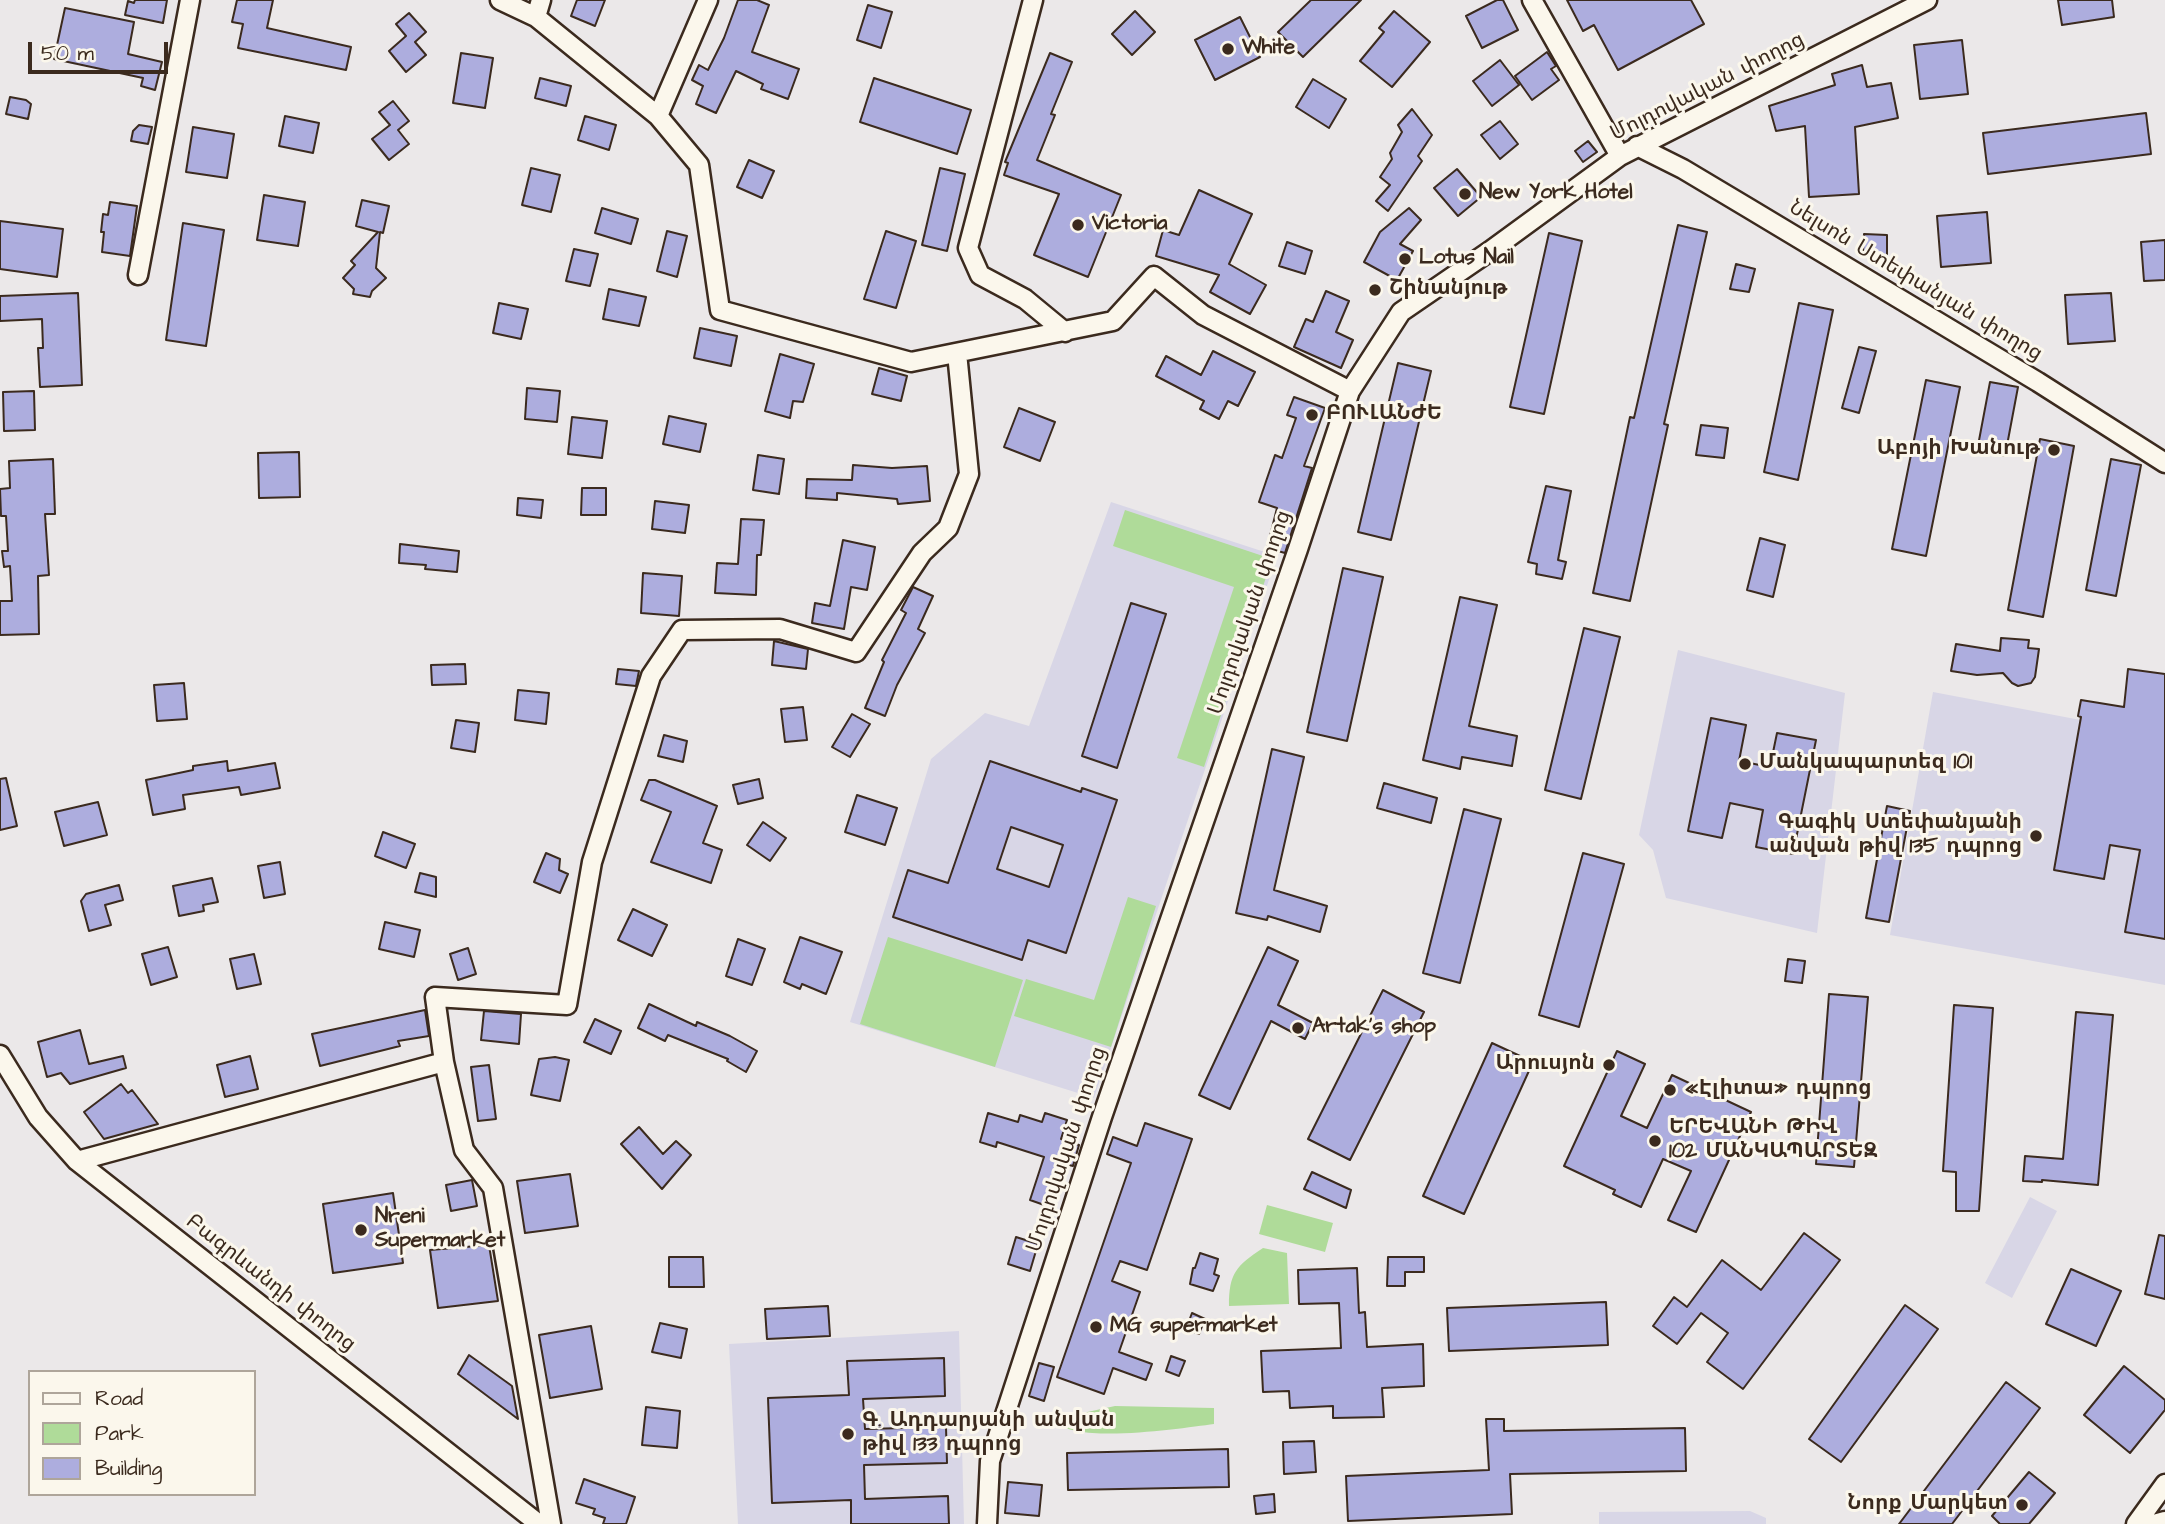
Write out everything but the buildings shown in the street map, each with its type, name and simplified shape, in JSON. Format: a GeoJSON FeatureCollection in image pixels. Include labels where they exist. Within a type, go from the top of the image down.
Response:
{"type":"FeatureCollection","features":[{"type":"Feature","properties":{"kind":"street"},"geometry":{"type":"LineString","coordinates":[[138,275],[190,0]]}},
{"type":"Feature","properties":{"kind":"street"},"geometry":{"type":"LineString","coordinates":[[500,0],[539,9],[658,116],[699,165],[720,310],[911,362],[1113,321],[1154,276],[1203,315],[1350,391]]}},
{"type":"Feature","properties":{"kind":"street"},"geometry":{"type":"LineString","coordinates":[[658,116],[708,0]]}},
{"type":"Feature","properties":{"kind":"street"},"geometry":{"type":"LineString","coordinates":[[1033,0],[968,248],[979,275],[1025,299],[1065,332]]}},
{"type":"Feature","properties":{"kind":"street"},"geometry":{"type":"LineString","coordinates":[[1532,0],[1620,156]]}},
{"type":"Feature","properties":{"kind":"street","name":"Մոլդովական փողոց"},"geometry":{"type":"LineString","coordinates":[[987,1524],[990,1461],[1102,1117],[1350,391],[1401,312],[1620,156],[1927,0]]}},
{"type":"Feature","properties":{"kind":"street","name":"Նելսոն Ստեփանյան փողոց"},"geometry":{"type":"LineString","coordinates":[[1637,146],[1739,202],[2038,382],[2165,463]]}},
{"type":"Feature","properties":{"kind":"street"},"geometry":{"type":"LineString","coordinates":[[551,1524],[493,1188],[464,1150],[444,1062],[435,997],[567,1005],[592,862],[651,676],[682,630],[780,629],[856,652],[922,553],[948,528],[969,474],[957,353]]}},
{"type":"Feature","properties":{"kind":"street","name":"Բագրևանդի փողոց"},"geometry":{"type":"LineString","coordinates":[[0,1055],[38,1117],[78,1161],[539,1524]]}},
{"type":"Feature","properties":{"kind":"street"},"geometry":{"type":"LineString","coordinates":[[78,1161],[444,1062]]}},
{"type":"Feature","properties":{"kind":"street"},"geometry":{"type":"LineString","coordinates":[[2136,1524],[2165,1484]]}},
{"type":"Feature","properties":{"kind":"street"},"geometry":{"type":"LineString","coordinates":[[2154,1524],[2165,1521]]}},
{"type":"Feature","properties":{"kind":"shaded area"},"geometry":{"type":"Polygon","coordinates":[[[1111,502],[1277,556],[1094,1098],[850,1022],[931,759],[985,713],[1029,726],[1111,502]]]}},
{"type":"Feature","properties":{"kind":"shaded area","name":"Մանկապարտեզ 101"},"geometry":{"type":"Polygon","coordinates":[[[1678,650],[1845,693],[1817,933],[1666,898],[1653,850],[1639,835],[1678,650]]]}},
{"type":"Feature","properties":{"kind":"shaded area","name":"Գագիկ Ստեփանյանի անվան թիվ 135 դպրոց"},"geometry":{"type":"Polygon","coordinates":[[[1933,692],[2165,736],[2165,985],[1890,935],[1933,692]]]}},
{"type":"Feature","properties":{"kind":"shaded area"},"geometry":{"type":"Polygon","coordinates":[[[2030,1197],[2057,1211],[2012,1298],[1985,1283],[2030,1197]]]}},
{"type":"Feature","properties":{"kind":"shaded area","name":"Գ. Ադդարյանի անվան թիվ 133 դպրոց"},"geometry":{"type":"Polygon","coordinates":[[[959,1331],[964,1524],[738,1524],[729,1344],[959,1331]]]}},
{"type":"Feature","properties":{"kind":"shaded area"},"geometry":{"type":"Polygon","coordinates":[[[1750,1511],[1766,1518],[1766,1524],[1599,1524],[1599,1512],[1750,1511]]]}},
{"type":"Feature","properties":{"kind":"green space"},"geometry":{"type":"Polygon","coordinates":[[[1125,510],[1272,559],[1204,767],[1177,758],[1234,587],[1113,546],[1125,510]]]}},
{"type":"Feature","properties":{"kind":"green space"},"geometry":{"type":"Polygon","coordinates":[[[1128,897],[1156,906],[1111,1047],[1014,1016],[1026,979],[1094,1000],[1128,897]]]}},
{"type":"Feature","properties":{"kind":"green space"},"geometry":{"type":"Polygon","coordinates":[[[888,937],[1023,980],[995,1067],[860,1024],[888,937]]]}},
{"type":"Feature","properties":{"kind":"green space"},"geometry":{"type":"Polygon","coordinates":[[[1267,1205],[1333,1223],[1325,1252],[1259,1234],[1267,1205]]]}},
{"type":"Feature","properties":{"kind":"green space"},"geometry":{"type":"Polygon","coordinates":[[[1263,1248],[1287,1253],[1289,1304],[1229,1306],[1236,1271],[1263,1248]]]}},
{"type":"Feature","properties":{"kind":"green space"},"geometry":{"type":"Polygon","coordinates":[[[1115,1406],[1214,1408],[1214,1424],[1109,1434],[1087,1433],[1057,1423],[1069,1416],[1115,1406]]]}},
{"type":"Feature","properties":{"kind":"place","name":"White"},"geometry":{"type":"Point","coordinates":[1228,49]}},
{"type":"Feature","properties":{"kind":"place","name":"New York Hotel"},"geometry":{"type":"Point","coordinates":[1465,194]}},
{"type":"Feature","properties":{"kind":"place","name":"Victoria"},"geometry":{"type":"Point","coordinates":[1078,225]}},
{"type":"Feature","properties":{"kind":"place","name":"Lotus Nail"},"geometry":{"type":"Point","coordinates":[1405,259]}},
{"type":"Feature","properties":{"kind":"place","name":"Շինանյութ"},"geometry":{"type":"Point","coordinates":[1375,290]}},
{"type":"Feature","properties":{"kind":"place","name":"ԲՈՒԼԱՆԺԵ"},"geometry":{"type":"Point","coordinates":[1312,415]}},
{"type":"Feature","properties":{"kind":"place","name":"Աբոյի Խանութ"},"geometry":{"type":"Point","coordinates":[2054,450]}},
{"type":"Feature","properties":{"kind":"place","name":"Մանկապարտեզ 101"},"geometry":{"type":"Point","coordinates":[1745,764]}},
{"type":"Feature","properties":{"kind":"place","name":"Գագիկ Ստեփանյանի անվան թիվ 135 դպրոց"},"geometry":{"type":"Point","coordinates":[2036,836]}},
{"type":"Feature","properties":{"kind":"place","name":"Artak's shop"},"geometry":{"type":"Point","coordinates":[1298,1028]}},
{"type":"Feature","properties":{"kind":"place","name":"Արուսյոն"},"geometry":{"type":"Point","coordinates":[1609,1065]}},
{"type":"Feature","properties":{"kind":"place","name":"«Էլիտա» դպրոց"},"geometry":{"type":"Point","coordinates":[1670,1090]}},
{"type":"Feature","properties":{"kind":"place","name":"ԵՐԵՎԱՆԻ ԹԻՎ 102 ՄԱՆԿԱՊԱՐՏԵԶ"},"geometry":{"type":"Point","coordinates":[1655,1141]}},
{"type":"Feature","properties":{"kind":"place","name":"Nreni Supermarket"},"geometry":{"type":"Point","coordinates":[361,1230]}},
{"type":"Feature","properties":{"kind":"place","name":"MG supermarket"},"geometry":{"type":"Point","coordinates":[1096,1327]}},
{"type":"Feature","properties":{"kind":"place","name":"Գ. Ադդարյանի անվան թիվ 133 դպրոց"},"geometry":{"type":"Point","coordinates":[848,1434]}},
{"type":"Feature","properties":{"kind":"place","name":"Նորք Մարկետ"},"geometry":{"type":"Point","coordinates":[2022,1505]}}]}
